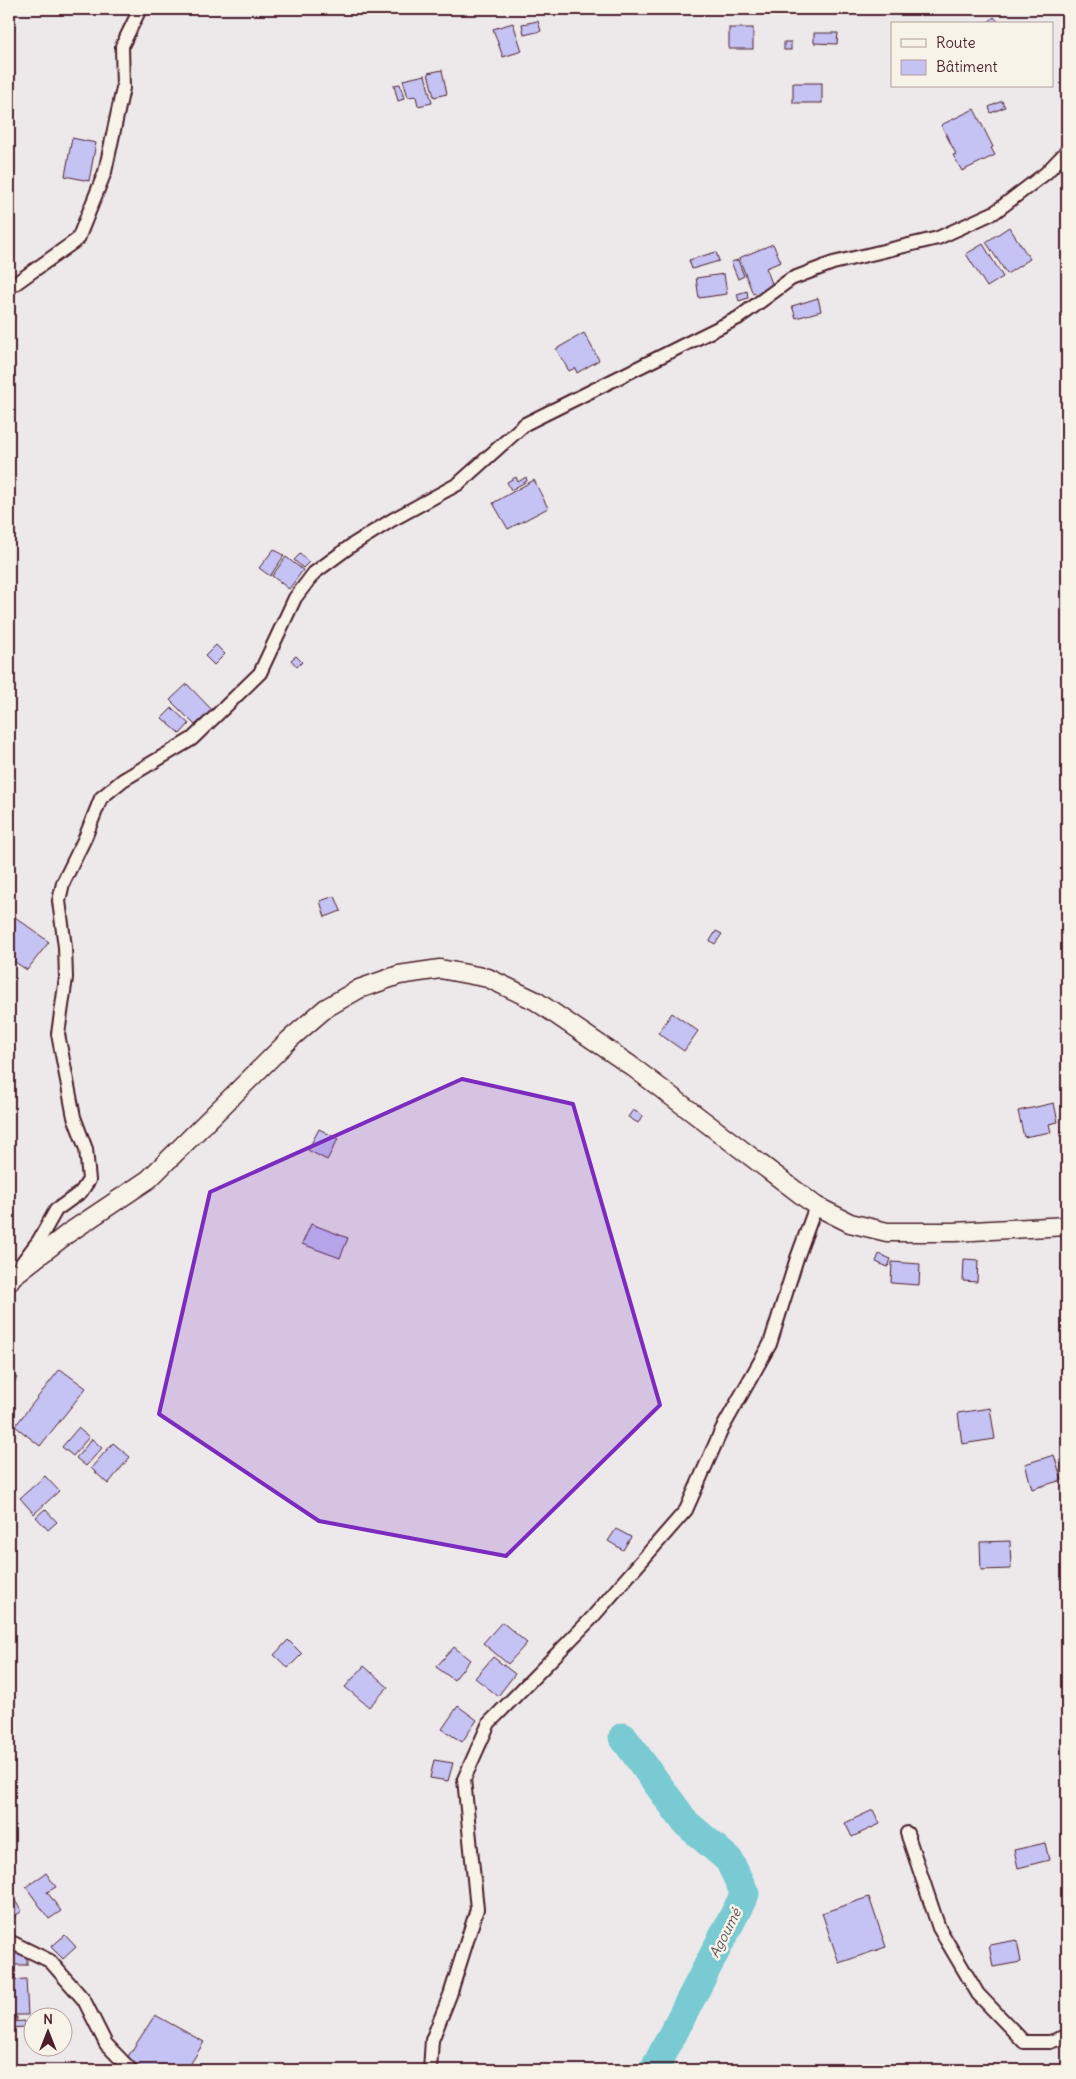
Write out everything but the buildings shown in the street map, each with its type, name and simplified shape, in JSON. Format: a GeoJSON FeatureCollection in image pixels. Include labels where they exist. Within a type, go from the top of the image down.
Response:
{"type":"FeatureCollection","features":[{"type":"Feature","properties":{"kind":"street"},"geometry":{"type":"LineString","coordinates":[[9,288],[78,239],[105,172],[123,88],[122,46],[140,9]]}},
{"type":"Feature","properties":{"kind":"street"},"geometry":{"type":"LineString","coordinates":[[10,1280],[39,1240],[56,1210],[81,1192],[89,1180],[86,1149],[74,1117],[58,1034],[66,978],[65,947],[59,901],[63,883],[85,838],[101,798],[123,780],[192,740],[260,673],[295,598],[314,573],[376,530],[458,484],[525,424],[738,318],[791,279],[833,263],[938,238],[995,212],[1046,173],[1067,151]]}},
{"type":"Feature","properties":{"kind":"street"},"geometry":{"type":"LineString","coordinates":[[10,1280],[67,1234],[149,1179],[290,1039],[326,1008],[359,989],[399,974],[440,969],[488,978],[536,1001],[630,1065],[816,1206],[850,1223],[887,1232],[954,1232],[1067,1226]]}},
{"type":"Feature","properties":{"kind":"street"},"geometry":{"type":"LineString","coordinates":[[430,2070],[432,2040],[450,1995],[477,1909],[464,1778],[489,1722],[590,1620],[686,1510],[722,1429],[770,1344],[796,1258],[816,1206]]}},
{"type":"Feature","properties":{"kind":"street"},"geometry":{"type":"LineString","coordinates":[[907,1834],[939,1928],[978,1994],[1024,2042],[1050,2042],[1067,2036]]}},
{"type":"Feature","properties":{"kind":"street"},"geometry":{"type":"LineString","coordinates":[[9,1941],[50,1961],[84,2000],[106,2044],[131,2070]]}},
{"type":"Feature","properties":{"kind":"highlighted area"},"geometry":{"type":"Polygon","coordinates":[[[462,1079],[573,1104],[660,1405],[506,1556],[319,1521],[159,1414],[210,1192],[462,1079]]]}},
{"type":"Feature","properties":{"kind":"waterway","name":"Agoumé"},"geometry":{"type":"LineString","coordinates":[[623,1737],[686,1823],[729,1860],[745,1894],[654,2070]]}}]}
